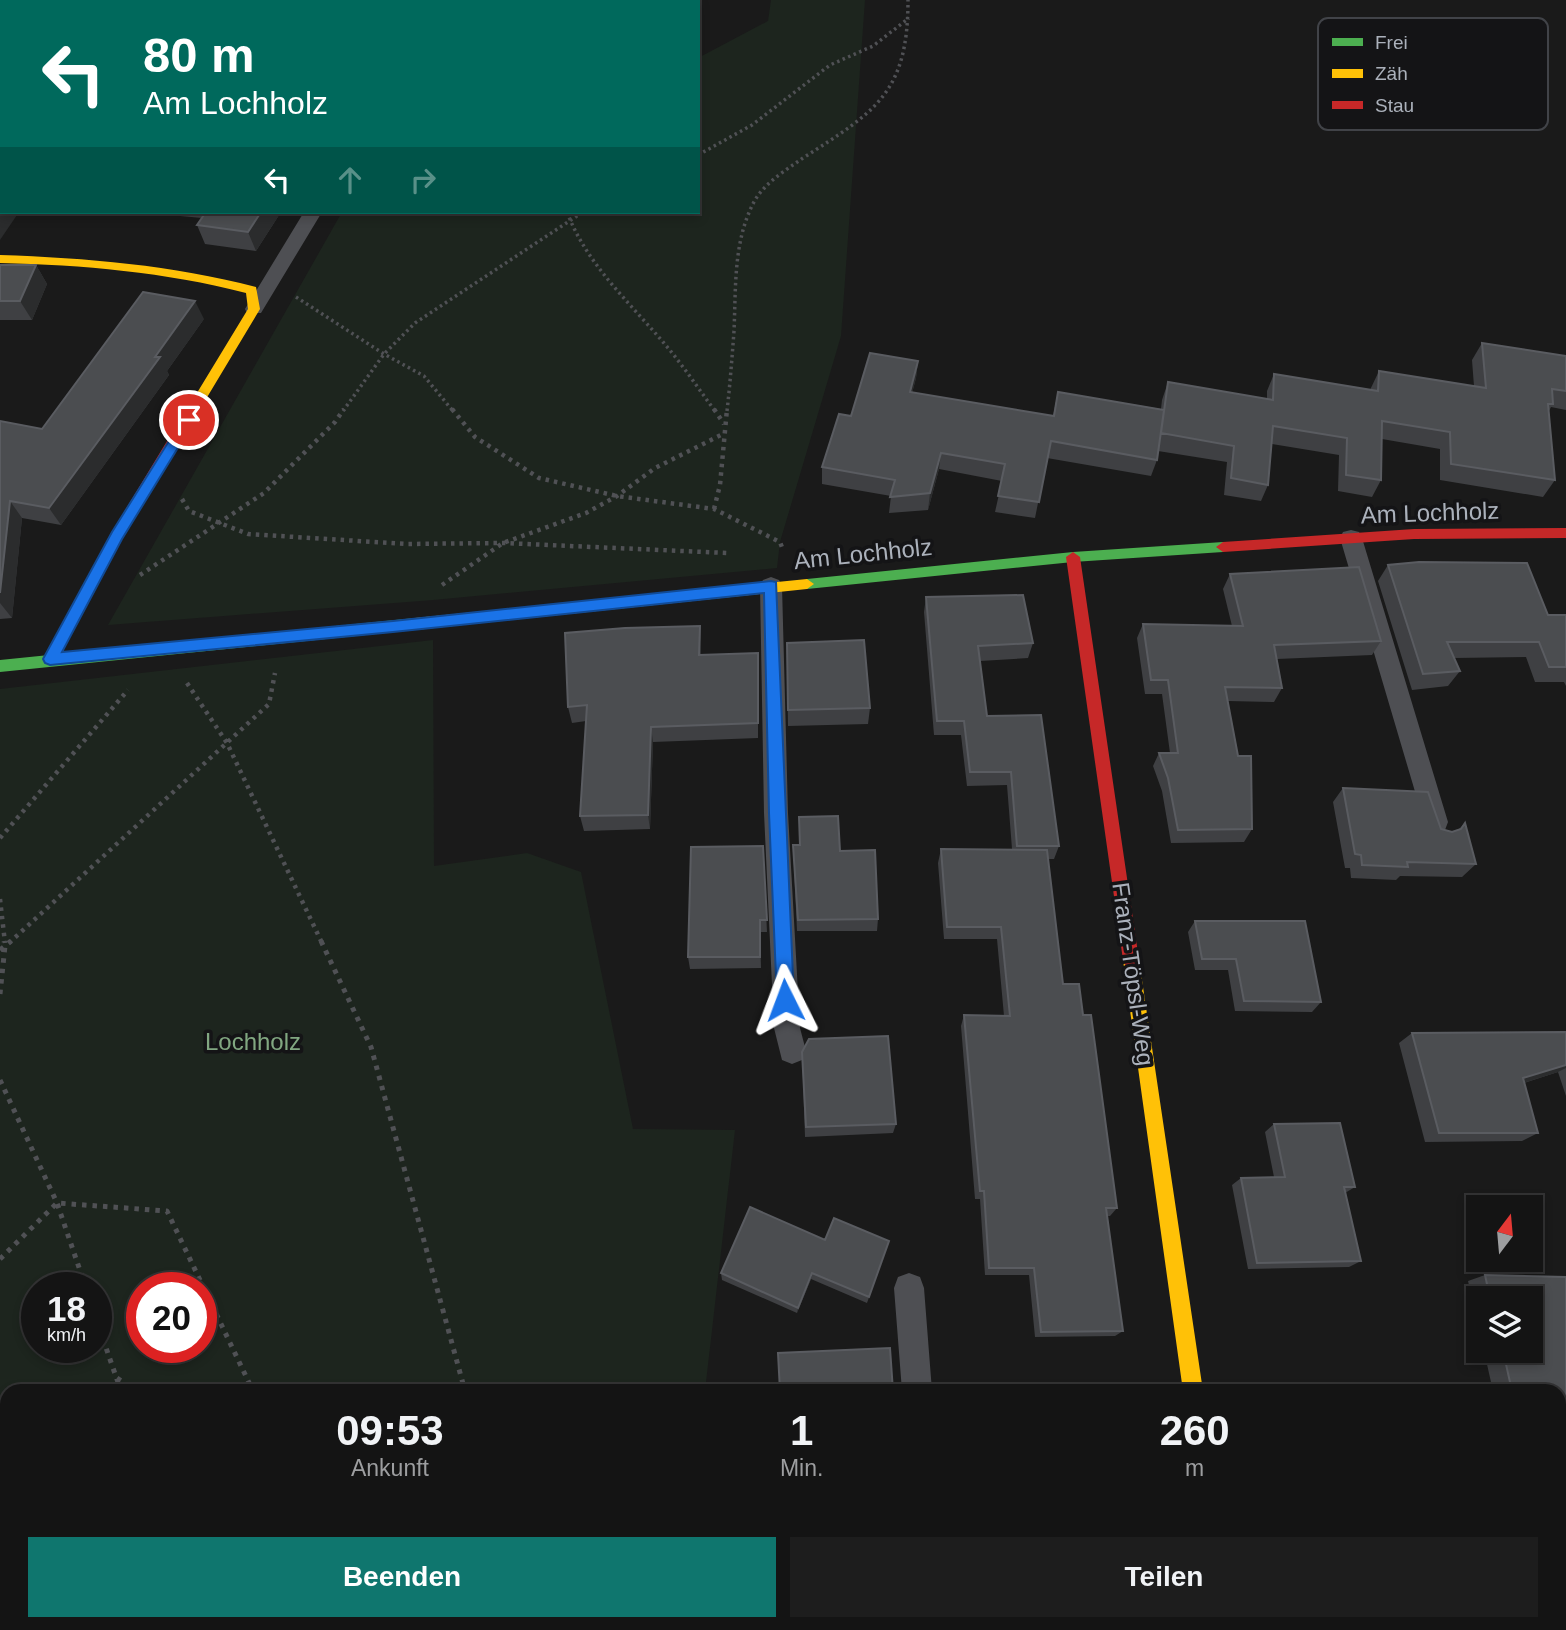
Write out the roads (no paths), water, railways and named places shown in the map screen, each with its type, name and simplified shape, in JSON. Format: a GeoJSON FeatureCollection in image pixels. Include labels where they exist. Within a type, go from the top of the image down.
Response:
{"type":"FeatureCollection","features":[{"type":"Feature","properties":{"kind":"street"},"geometry":{"type":"LineString","coordinates":[[0,259],[96,261],[215,278],[252,290],[254,309],[117,536],[50,659]]}},
{"type":"Feature","properties":{"kind":"street","name":"Am Lochholz"},"geometry":{"type":"LineString","coordinates":[[0,666],[1073,557],[1414,534],[1566,533]]}},
{"type":"Feature","properties":{"kind":"street","name":"Franz-Töpsl-Weg"},"geometry":{"type":"LineString","coordinates":[[1073,557],[1192,1384]]}},
{"type":"Feature","properties":{"kind":"lane"},"geometry":{"type":"LineString","coordinates":[[254,309],[312,214]]}},
{"type":"Feature","properties":{"kind":"lane"},"geometry":{"type":"LineString","coordinates":[[1351,538],[1439,832]]}},
{"type":"Feature","properties":{"kind":"lane"},"geometry":{"type":"LineString","coordinates":[[771,586],[777,825],[786,1028],[792,1051]]}},
{"type":"Feature","properties":{"kind":"lane"},"geometry":{"type":"LineString","coordinates":[[909,1288],[916,1384]]}},
{"type":"Feature","properties":{"kind":"park label","name":"Lochholz"},"geometry":{"type":"Point","coordinates":[253,1042]}}]}
